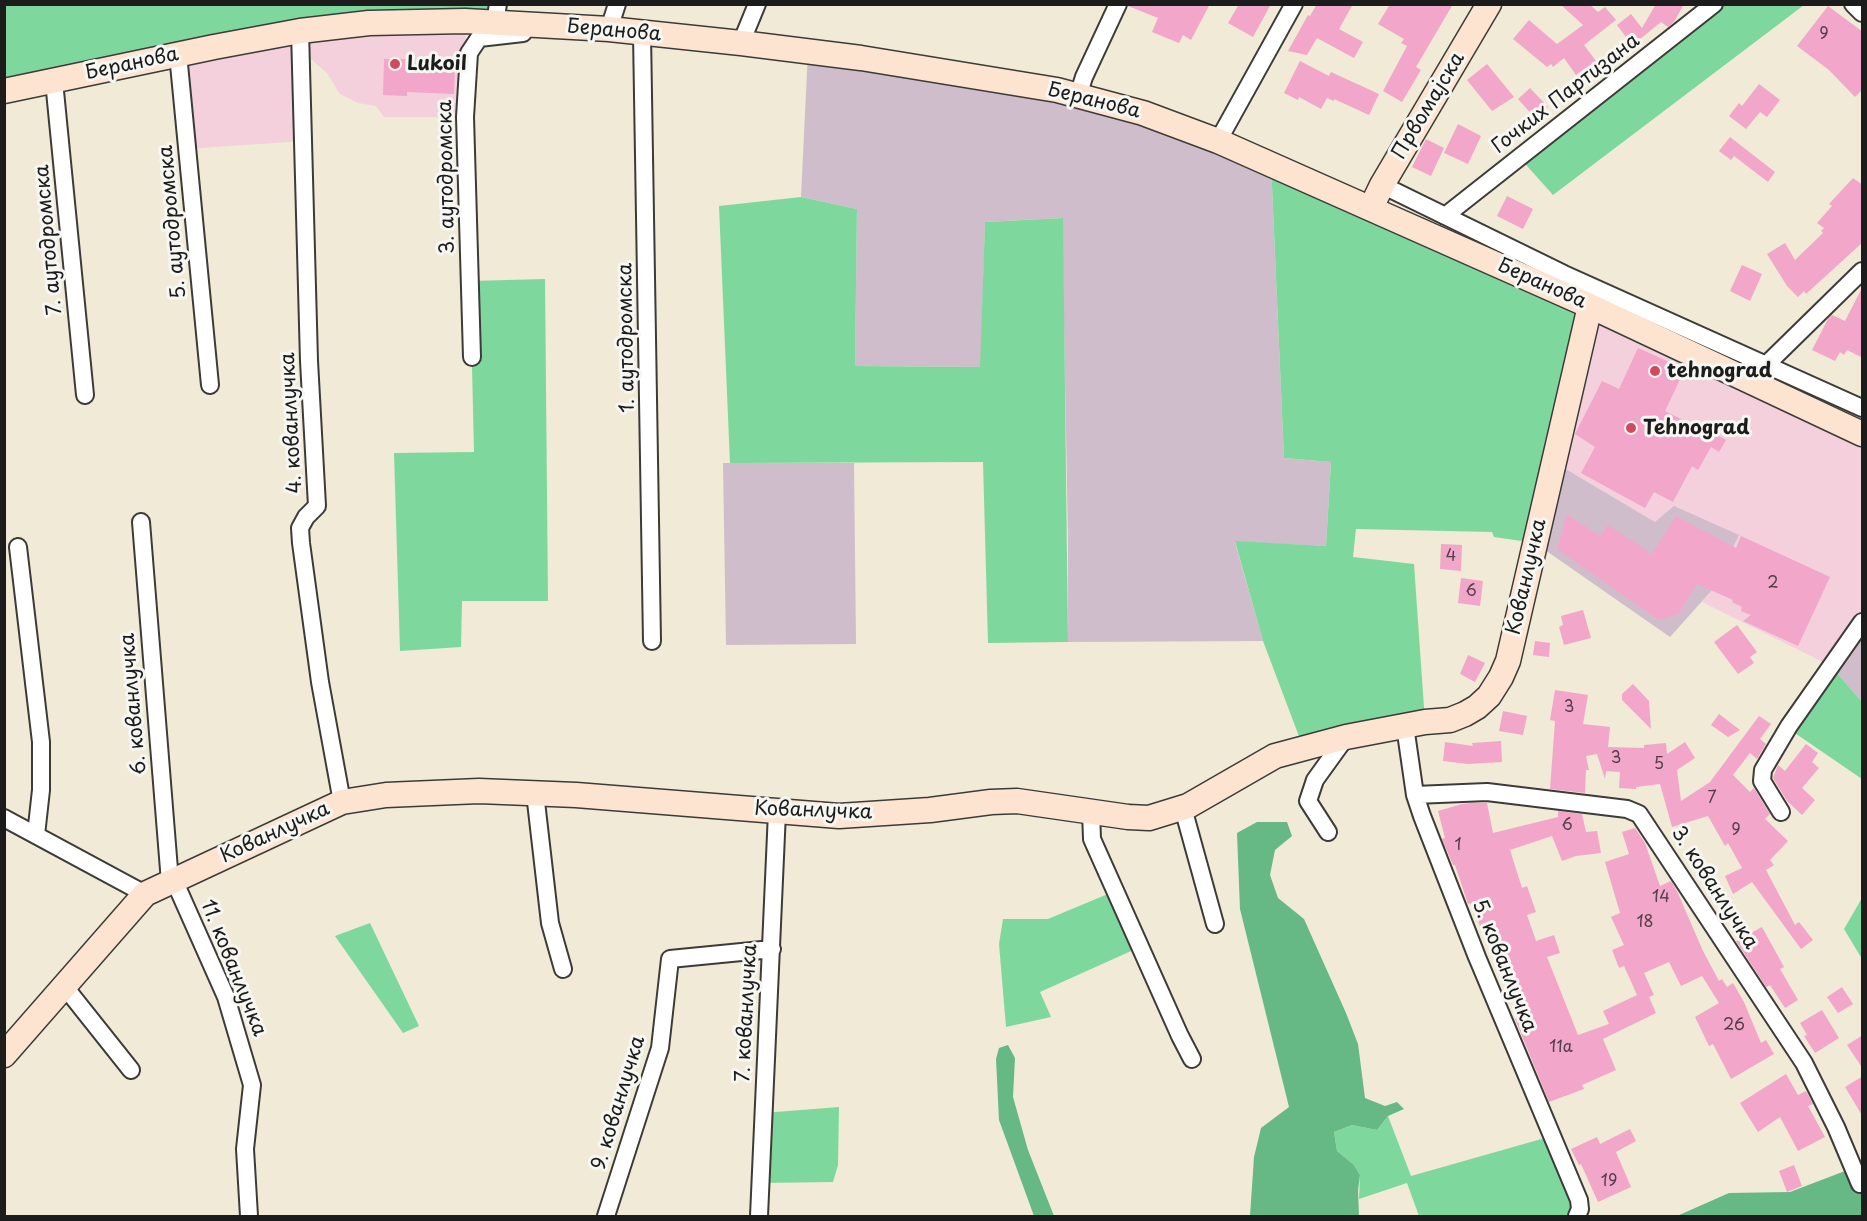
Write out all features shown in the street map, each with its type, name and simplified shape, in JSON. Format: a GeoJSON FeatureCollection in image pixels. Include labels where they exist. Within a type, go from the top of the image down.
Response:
{"type":"FeatureCollection","features":[{"type":"Feature","properties":{"kind":"main road","name":"Првомајска"},"geometry":{"type":"LineString","coordinates":[[1371,208],[1382,184],[1489,4]]}},
{"type":"Feature","properties":{"kind":"main road","name":"Беранова"},"geometry":{"type":"LineString","coordinates":[[4,91],[300,31],[496,13],[642,34],[741,43],[861,58],[964,74],[1078,96],[1143,113],[1218,141],[1590,306],[1863,434]]}},
{"type":"Feature","properties":{"kind":"main road","name":"Кованлучка"},"geometry":{"type":"LineString","coordinates":[[4,1056],[145,894],[342,802],[386,795],[479,791],[576,795],[839,816],[1017,801],[1149,818],[1183,808],[1275,756],[1346,737],[1425,722],[1450,720],[1465,714],[1489,696],[1508,661],[1590,306]]}},
{"type":"Feature","properties":{"kind":"street"},"geometry":{"type":"LineString","coordinates":[[599,28],[617,4]]}},
{"type":"Feature","properties":{"kind":"street"},"geometry":{"type":"LineString","coordinates":[[741,43],[757,4]]}},
{"type":"Feature","properties":{"kind":"street"},"geometry":{"type":"LineString","coordinates":[[1078,96],[1084,77],[1118,4]]}},
{"type":"Feature","properties":{"kind":"street"},"geometry":{"type":"LineString","coordinates":[[1218,141],[1294,4]]}},
{"type":"Feature","properties":{"kind":"street","name":"Гочких Партизана"},"geometry":{"type":"LineString","coordinates":[[1445,216],[1714,4]]}},
{"type":"Feature","properties":{"kind":"street"},"geometry":{"type":"LineString","coordinates":[[1853,4],[1863,13]]}},
{"type":"Feature","properties":{"kind":"street","name":"3. аутодромска"},"geometry":{"type":"LineString","coordinates":[[472,357],[465,117],[469,53],[479,38],[599,28]]}},
{"type":"Feature","properties":{"kind":"street","name":"4. кованлучка"},"geometry":{"type":"LineString","coordinates":[[300,31],[309,361],[317,506],[306,517],[300,528],[300,535],[320,682],[342,802]]}},
{"type":"Feature","properties":{"kind":"street","name":"1. аутодромска"},"geometry":{"type":"LineString","coordinates":[[642,34],[652,641]]}},
{"type":"Feature","properties":{"kind":"street","name":"5. аутодромска"},"geometry":{"type":"LineString","coordinates":[[178,54],[210,386]]}},
{"type":"Feature","properties":{"kind":"street","name":"7. аутодромска"},"geometry":{"type":"LineString","coordinates":[[54,81],[84,395]]}},
{"type":"Feature","properties":{"kind":"street","name":"Беранова"},"geometry":{"type":"LineString","coordinates":[[1382,184],[1564,273],[1863,408]]}},
{"type":"Feature","properties":{"kind":"street"},"geometry":{"type":"LineString","coordinates":[[1767,365],[1863,271]]}},
{"type":"Feature","properties":{"kind":"street","name":"6. кованлучка"},"geometry":{"type":"LineString","coordinates":[[141,522],[172,881]]}},
{"type":"Feature","properties":{"kind":"street"},"geometry":{"type":"LineString","coordinates":[[18,547],[40,742],[41,790],[36,835]]}},
{"type":"Feature","properties":{"kind":"street"},"geometry":{"type":"LineString","coordinates":[[1781,813],[1762,781],[1763,770],[1789,726],[1863,622]]}},
{"type":"Feature","properties":{"kind":"street","name":"5. кованлучка"},"geometry":{"type":"LineString","coordinates":[[1405,726],[1415,795],[1477,957],[1579,1200],[1580,1209],[1577,1216]]}},
{"type":"Feature","properties":{"kind":"street"},"geometry":{"type":"LineString","coordinates":[[1328,832],[1308,801],[1315,780],[1346,737]]}},
{"type":"Feature","properties":{"kind":"street"},"geometry":{"type":"LineString","coordinates":[[535,793],[550,923],[563,969]]}},
{"type":"Feature","properties":{"kind":"street","name":"3. кованлучка"},"geometry":{"type":"LineString","coordinates":[[1415,795],[1496,793],[1627,809],[1640,814],[1804,1063],[1836,1127],[1860,1184]]}},
{"type":"Feature","properties":{"kind":"street"},"geometry":{"type":"LineString","coordinates":[[1183,808],[1215,924]]}},
{"type":"Feature","properties":{"kind":"street","name":"7. кованлучка"},"geometry":{"type":"LineString","coordinates":[[759,1216],[777,812]]}},
{"type":"Feature","properties":{"kind":"street"},"geometry":{"type":"LineString","coordinates":[[1091,812],[1092,840],[1192,1059]]}},
{"type":"Feature","properties":{"kind":"street"},"geometry":{"type":"LineString","coordinates":[[4,818],[145,894]]}},
{"type":"Feature","properties":{"kind":"street","name":"11. кованлучка"},"geometry":{"type":"LineString","coordinates":[[172,881],[226,997],[252,1085],[245,1149],[249,1216]]}},
{"type":"Feature","properties":{"kind":"street","name":"9. кованлучка"},"geometry":{"type":"LineString","coordinates":[[606,1216],[660,1048],[670,959],[772,949]]}},
{"type":"Feature","properties":{"kind":"street"},"geometry":{"type":"LineString","coordinates":[[65,987],[131,1070]]}},
{"type":"Feature","properties":{"kind":"shaded area"},"geometry":{"type":"Polygon","coordinates":[[[465,21],[467,72],[465,117],[384,117],[376,106],[358,103],[340,94],[327,73],[311,59],[300,58],[302,141],[187,149],[178,54],[465,21]]]}},
{"type":"Feature","properties":{"kind":"shaded area"},"geometry":{"type":"Polygon","coordinates":[[[808,51],[1057,90],[1271,164],[1284,458],[1331,462],[1326,546],[1235,542],[1263,641],[1068,642],[1062,218],[985,222],[981,367],[855,366],[857,209],[801,197],[808,51]]]}},
{"type":"Feature","properties":{"kind":"shaded area"},"geometry":{"type":"Polygon","coordinates":[[[1590,306],[1862,434],[1862,622],[1831,666],[1702,602],[1713,589],[1655,522],[1554,462],[1590,306]]]}},
{"type":"Feature","properties":{"kind":"shaded area"},"geometry":{"type":"Polygon","coordinates":[[[1554,462],[1655,522],[1674,506],[1739,535],[1713,589],[1670,637],[1535,543],[1554,462]]]}},
{"type":"Feature","properties":{"kind":"shaded area"},"geometry":{"type":"Polygon","coordinates":[[[723,463],[854,463],[856,644],[726,645],[723,463]]]}},
{"type":"Feature","properties":{"kind":"shaded area"},"geometry":{"type":"Polygon","coordinates":[[[1862,622],[1862,702],[1831,666],[1862,622]]]}},
{"type":"Feature","properties":{"kind":"green space"},"geometry":{"type":"Polygon","coordinates":[[[5,5],[498,5],[495,22],[369,23],[5,91],[5,5]]]}},
{"type":"Feature","properties":{"kind":"green space"},"geometry":{"type":"Polygon","coordinates":[[[1714,5],[1804,5],[1553,195],[1519,157],[1714,5]]]}},
{"type":"Feature","properties":{"kind":"green space"},"geometry":{"type":"Polygon","coordinates":[[[1271,164],[1590,306],[1535,543],[1494,537],[1492,532],[1356,529],[1353,557],[1414,564],[1425,722],[1303,747],[1263,641],[1235,541],[1326,546],[1331,462],[1284,458],[1271,164]]]}},
{"type":"Feature","properties":{"kind":"green space"},"geometry":{"type":"Polygon","coordinates":[[[801,197],[857,209],[855,366],[980,367],[985,222],[1063,218],[1068,642],[988,643],[983,462],[730,463],[719,206],[801,197]]]}},
{"type":"Feature","properties":{"kind":"green space"},"geometry":{"type":"Polygon","coordinates":[[[545,279],[548,601],[462,601],[461,647],[400,651],[394,453],[474,452],[470,281],[545,279]]]}},
{"type":"Feature","properties":{"kind":"green space"},"geometry":{"type":"Polygon","coordinates":[[[1831,666],[1862,702],[1862,779],[1786,727],[1831,666]]]}},
{"type":"Feature","properties":{"kind":"green space"},"geometry":{"type":"Polygon","coordinates":[[[1257,822],[1287,822],[1292,836],[1275,850],[1270,875],[1278,898],[1304,919],[1346,1013],[1358,1044],[1365,1098],[1385,1106],[1397,1102],[1404,1109],[1388,1116],[1377,1130],[1352,1125],[1334,1132],[1337,1151],[1354,1165],[1360,1175],[1359,1216],[1250,1216],[1254,1157],[1261,1128],[1289,1107],[1240,909],[1237,833],[1257,822]]]}},
{"type":"Feature","properties":{"kind":"green space"},"geometry":{"type":"Polygon","coordinates":[[[1115,891],[1140,947],[1040,992],[1051,1017],[1006,1027],[999,944],[1003,919],[1048,919],[1115,891]]]}},
{"type":"Feature","properties":{"kind":"green space"},"geometry":{"type":"Polygon","coordinates":[[[1862,898],[1862,959],[1844,929],[1862,898]]]}},
{"type":"Feature","properties":{"kind":"green space"},"geometry":{"type":"Polygon","coordinates":[[[370,923],[419,1026],[403,1033],[335,936],[370,923]]]}},
{"type":"Feature","properties":{"kind":"green space"},"geometry":{"type":"Polygon","coordinates":[[[1008,1045],[1015,1058],[1013,1097],[1028,1150],[1054,1216],[1034,1216],[999,1120],[996,1059],[999,1048],[1008,1045]]]}},
{"type":"Feature","properties":{"kind":"green space"},"geometry":{"type":"Polygon","coordinates":[[[839,1107],[838,1165],[833,1182],[760,1183],[763,1113],[839,1107]]]}},
{"type":"Feature","properties":{"kind":"green space"},"geometry":{"type":"Polygon","coordinates":[[[1388,1116],[1411,1176],[1552,1136],[1577,1216],[1419,1216],[1407,1183],[1359,1199],[1360,1175],[1354,1165],[1337,1151],[1334,1132],[1352,1125],[1377,1130],[1388,1116]]]}},
{"type":"Feature","properties":{"kind":"green space"},"geometry":{"type":"Polygon","coordinates":[[[1853,1168],[1862,1183],[1862,1216],[1677,1216],[1729,1193],[1790,1192],[1853,1168]]]}},
{"type":"Feature","properties":{"kind":"building"},"geometry":{"type":"Polygon","coordinates":[[[1128,4],[1210,4],[1191,40],[1183,35],[1179,43],[1152,32],[1158,18],[1128,6],[1128,4]]]}},
{"type":"Feature","properties":{"kind":"building"},"geometry":{"type":"Polygon","coordinates":[[[1239,4],[1271,4],[1253,37],[1228,23],[1239,4]]]}},
{"type":"Feature","properties":{"kind":"building"},"geometry":{"type":"Polygon","coordinates":[[[1317,4],[1353,4],[1339,29],[1363,42],[1354,58],[1317,38],[1307,55],[1288,51],[1308,15],[1310,16],[1317,4]]]}},
{"type":"Feature","properties":{"kind":"building"},"geometry":{"type":"Polygon","coordinates":[[[1390,4],[1453,4],[1416,67],[1421,70],[1402,102],[1383,91],[1407,46],[1401,43],[1404,39],[1378,24],[1390,4]]]}},
{"type":"Feature","properties":{"kind":"building"},"geometry":{"type":"Polygon","coordinates":[[[1560,4],[1589,4],[1598,12],[1605,7],[1616,20],[1584,45],[1596,61],[1576,75],[1564,58],[1553,67],[1551,64],[1547,67],[1513,39],[1529,20],[1557,44],[1583,25],[1560,4]]]}},
{"type":"Feature","properties":{"kind":"building"},"geometry":{"type":"Polygon","coordinates":[[[1656,4],[1684,4],[1674,22],[1668,27],[1661,22],[1634,44],[1629,35],[1626,37],[1617,25],[1631,14],[1642,28],[1656,4]]]}},
{"type":"Feature","properties":{"kind":"building"},"geometry":{"type":"Polygon","coordinates":[[[1828,6],[1863,32],[1863,89],[1855,97],[1829,70],[1797,46],[1828,6]]]}},
{"type":"Feature","properties":{"kind":"building"},"geometry":{"type":"Polygon","coordinates":[[[384,59],[409,59],[409,63],[455,64],[454,94],[407,92],[407,96],[383,95],[384,59]]]}},
{"type":"Feature","properties":{"kind":"building"},"geometry":{"type":"Polygon","coordinates":[[[1300,61],[1329,76],[1331,72],[1379,94],[1369,115],[1334,99],[1334,101],[1327,98],[1321,109],[1299,97],[1298,100],[1284,93],[1300,61]]]}},
{"type":"Feature","properties":{"kind":"building"},"geometry":{"type":"Polygon","coordinates":[[[1487,64],[1514,97],[1492,111],[1467,80],[1487,64]]]}},
{"type":"Feature","properties":{"kind":"building"},"geometry":{"type":"Polygon","coordinates":[[[1759,84],[1780,100],[1767,117],[1760,112],[1746,129],[1729,116],[1739,103],[1742,106],[1759,84]]]}},
{"type":"Feature","properties":{"kind":"building"},"geometry":{"type":"Polygon","coordinates":[[[1530,88],[1548,107],[1535,118],[1518,99],[1530,88]]]}},
{"type":"Feature","properties":{"kind":"building"},"geometry":{"type":"Polygon","coordinates":[[[1458,124],[1481,136],[1468,164],[1444,153],[1458,124]]]}},
{"type":"Feature","properties":{"kind":"building"},"geometry":{"type":"Polygon","coordinates":[[[1730,137],[1775,172],[1768,182],[1734,156],[1731,160],[1719,151],[1730,137]]]}},
{"type":"Feature","properties":{"kind":"building"},"geometry":{"type":"Polygon","coordinates":[[[1426,139],[1444,148],[1431,176],[1412,167],[1426,139]]]}},
{"type":"Feature","properties":{"kind":"building"},"geometry":{"type":"Polygon","coordinates":[[[1853,178],[1863,185],[1863,242],[1806,294],[1804,291],[1798,297],[1787,286],[1767,254],[1785,243],[1795,260],[1823,233],[1821,231],[1824,228],[1817,223],[1832,206],[1829,204],[1853,178]]]}},
{"type":"Feature","properties":{"kind":"building"},"geometry":{"type":"Polygon","coordinates":[[[1507,196],[1533,209],[1523,229],[1497,216],[1507,196]]]}},
{"type":"Feature","properties":{"kind":"building"},"geometry":{"type":"Polygon","coordinates":[[[1742,265],[1762,274],[1750,301],[1730,291],[1742,265]]]}},
{"type":"Feature","properties":{"kind":"building"},"geometry":{"type":"Polygon","coordinates":[[[1863,286],[1863,358],[1847,350],[1844,355],[1840,352],[1835,361],[1812,350],[1832,315],[1845,321],[1863,286]]]}},
{"type":"Feature","properties":{"kind":"building"},"geometry":{"type":"Polygon","coordinates":[[[1638,348],[1685,369],[1665,411],[1695,426],[1697,423],[1726,440],[1719,452],[1711,447],[1698,470],[1692,466],[1673,502],[1654,492],[1645,508],[1581,473],[1595,447],[1575,434],[1602,381],[1619,389],[1638,348]]]}},
{"type":"Feature","properties":{"kind":"building"},"geometry":{"type":"Polygon","coordinates":[[[1567,515],[1600,536],[1608,525],[1652,554],[1676,516],[1736,548],[1741,536],[1830,577],[1798,646],[1743,621],[1751,615],[1741,611],[1742,607],[1732,602],[1733,600],[1697,584],[1678,614],[1659,620],[1557,549],[1567,515]]]}},
{"type":"Feature","properties":{"kind":"building"},"geometry":{"type":"Polygon","coordinates":[[[1441,544],[1462,545],[1461,571],[1440,569],[1441,544]]]}},
{"type":"Feature","properties":{"kind":"building"},"geometry":{"type":"Polygon","coordinates":[[[1461,578],[1483,581],[1480,606],[1458,603],[1461,578]]]}},
{"type":"Feature","properties":{"kind":"building"},"geometry":{"type":"Polygon","coordinates":[[[1583,610],[1591,638],[1564,645],[1559,627],[1563,625],[1561,616],[1583,610]]]}},
{"type":"Feature","properties":{"kind":"building"},"geometry":{"type":"Polygon","coordinates":[[[1737,625],[1757,652],[1750,657],[1754,663],[1738,674],[1714,642],[1737,625]]]}},
{"type":"Feature","properties":{"kind":"building"},"geometry":{"type":"Polygon","coordinates":[[[1535,641],[1550,643],[1549,657],[1533,655],[1535,641]]]}},
{"type":"Feature","properties":{"kind":"building"},"geometry":{"type":"Polygon","coordinates":[[[1468,655],[1485,663],[1475,682],[1460,674],[1468,655]]]}},
{"type":"Feature","properties":{"kind":"building"},"geometry":{"type":"Polygon","coordinates":[[[1633,684],[1649,701],[1651,729],[1622,700],[1622,694],[1633,684]]]}},
{"type":"Feature","properties":{"kind":"building"},"geometry":{"type":"Polygon","coordinates":[[[1555,690],[1588,695],[1583,724],[1610,727],[1608,747],[1644,748],[1644,745],[1666,743],[1667,754],[1685,742],[1695,758],[1677,770],[1681,801],[1710,782],[1759,716],[1771,724],[1760,739],[1766,744],[1757,759],[1750,753],[1733,775],[1750,792],[1754,788],[1770,814],[1765,819],[1788,841],[1770,860],[1774,865],[1766,870],[1795,925],[1799,922],[1813,940],[1801,949],[1752,882],[1733,894],[1725,876],[1742,868],[1728,843],[1725,846],[1708,816],[1672,827],[1660,784],[1636,787],[1636,789],[1619,788],[1620,772],[1606,771],[1605,779],[1597,754],[1586,756],[1589,770],[1586,770],[1585,793],[1550,789],[1555,721],[1550,720],[1555,690]]]}},
{"type":"Feature","properties":{"kind":"building"},"geometry":{"type":"Polygon","coordinates":[[[1503,711],[1527,716],[1523,735],[1499,731],[1503,711]]]}},
{"type":"Feature","properties":{"kind":"building"},"geometry":{"type":"Polygon","coordinates":[[[1719,714],[1740,730],[1728,737],[1711,725],[1719,714]]]}},
{"type":"Feature","properties":{"kind":"building"},"geometry":{"type":"Polygon","coordinates":[[[1501,741],[1502,762],[1468,764],[1443,761],[1445,742],[1473,746],[1472,743],[1501,741]]]}},
{"type":"Feature","properties":{"kind":"building"},"geometry":{"type":"Polygon","coordinates":[[[1806,744],[1818,753],[1812,762],[1819,768],[1802,788],[1815,800],[1802,815],[1787,801],[1773,778],[1778,765],[1785,771],[1806,744]]]}},
{"type":"Feature","properties":{"kind":"building"},"geometry":{"type":"Polygon","coordinates":[[[1471,803],[1487,803],[1493,833],[1558,817],[1558,811],[1582,814],[1586,832],[1597,831],[1601,853],[1576,856],[1562,861],[1552,836],[1510,850],[1522,888],[1527,886],[1536,912],[1527,915],[1536,941],[1554,935],[1560,953],[1547,957],[1578,1035],[1609,1024],[1603,1011],[1637,995],[1624,966],[1619,968],[1612,950],[1624,945],[1611,917],[1620,913],[1605,862],[1629,854],[1622,832],[1635,828],[1645,843],[1660,886],[1671,881],[1719,981],[1722,979],[1727,987],[1733,983],[1744,1002],[1761,1043],[1766,1040],[1774,1054],[1731,1079],[1713,1044],[1709,1046],[1695,1017],[1719,1003],[1702,976],[1681,986],[1669,962],[1644,973],[1654,995],[1649,997],[1656,1013],[1603,1039],[1616,1070],[1582,1085],[1584,1089],[1549,1102],[1515,1019],[1529,1013],[1510,960],[1505,962],[1502,955],[1497,957],[1484,929],[1481,930],[1473,903],[1468,904],[1455,865],[1442,839],[1445,838],[1438,811],[1471,803]]]}},
{"type":"Feature","properties":{"kind":"building"},"geometry":{"type":"Polygon","coordinates":[[[1762,927],[1784,967],[1780,969],[1798,1000],[1785,1008],[1770,985],[1766,987],[1736,941],[1762,927]]]}},
{"type":"Feature","properties":{"kind":"building"},"geometry":{"type":"Polygon","coordinates":[[[1842,987],[1853,1004],[1838,1013],[1827,997],[1842,987]]]}},
{"type":"Feature","properties":{"kind":"building"},"geometry":{"type":"Polygon","coordinates":[[[1822,1010],[1839,1038],[1815,1053],[1804,1036],[1807,1035],[1800,1023],[1822,1010]]]}},
{"type":"Feature","properties":{"kind":"building"},"geometry":{"type":"Polygon","coordinates":[[[1863,1035],[1863,1069],[1847,1045],[1863,1035]]]}},
{"type":"Feature","properties":{"kind":"building"},"geometry":{"type":"Polygon","coordinates":[[[1786,1074],[1798,1095],[1806,1091],[1813,1104],[1808,1106],[1825,1137],[1798,1151],[1780,1117],[1758,1132],[1740,1103],[1786,1074]]]}},
{"type":"Feature","properties":{"kind":"building"},"geometry":{"type":"Polygon","coordinates":[[[1863,1076],[1863,1117],[1845,1087],[1863,1076]]]}},
{"type":"Feature","properties":{"kind":"building"},"geometry":{"type":"Polygon","coordinates":[[[1630,1129],[1636,1141],[1616,1152],[1631,1187],[1598,1202],[1581,1164],[1579,1165],[1571,1149],[1597,1137],[1600,1144],[1630,1129]]]}},
{"type":"Feature","properties":{"kind":"building"},"geometry":{"type":"Polygon","coordinates":[[[1794,1165],[1802,1186],[1787,1192],[1779,1171],[1794,1165]]]}},
{"type":"Feature","properties":{"kind":"place","name":"Lukoil"},"geometry":{"type":"Point","coordinates":[395,64]}},
{"type":"Feature","properties":{"kind":"place","name":"tehnograd"},"geometry":{"type":"Point","coordinates":[1655,371]}},
{"type":"Feature","properties":{"kind":"place","name":"Tehnograd"},"geometry":{"type":"Point","coordinates":[1631,428]}}]}
